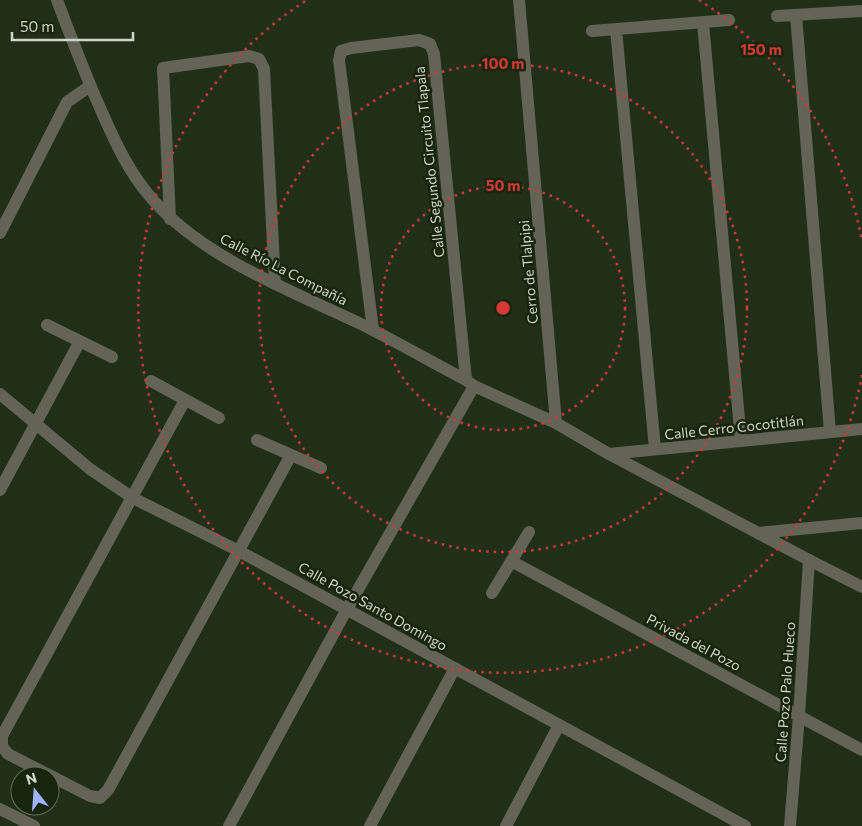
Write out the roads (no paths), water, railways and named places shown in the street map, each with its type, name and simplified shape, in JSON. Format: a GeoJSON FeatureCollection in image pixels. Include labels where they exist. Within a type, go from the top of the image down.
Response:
{"type":"FeatureCollection","features":[{"type":"Feature","properties":{"kind":"street","name":"Calle Río La Compañía"},"geometry":{"type":"LineString","coordinates":[[56,0],[90,86],[122,158],[148,194],[170,219],[214,251],[275,284],[374,330],[470,383],[556,423],[609,454],[862,587]]}},
{"type":"Feature","properties":{"kind":"street","name":"Cerro de Tlalpipi"},"geometry":{"type":"LineString","coordinates":[[519,0],[556,423]]}},
{"type":"Feature","properties":{"kind":"street"},"geometry":{"type":"LineString","coordinates":[[777,16],[862,10]]}},
{"type":"Feature","properties":{"kind":"street"},"geometry":{"type":"LineString","coordinates":[[796,15],[830,432]]}},
{"type":"Feature","properties":{"kind":"street"},"geometry":{"type":"LineString","coordinates":[[592,30],[729,20]]}},
{"type":"Feature","properties":{"kind":"street"},"geometry":{"type":"LineString","coordinates":[[703,23],[741,441]]}},
{"type":"Feature","properties":{"kind":"street"},"geometry":{"type":"LineString","coordinates":[[616,29],[655,449]]}},
{"type":"Feature","properties":{"kind":"street","name":"Calle Segundo Circuito Tlapala"},"geometry":{"type":"LineString","coordinates":[[374,330],[339,60],[341,51],[351,48],[419,40],[430,44],[434,54],[470,383]]}},
{"type":"Feature","properties":{"kind":"street"},"geometry":{"type":"LineString","coordinates":[[170,219],[163,68],[249,56],[259,59],[264,69],[275,284]]}},
{"type":"Feature","properties":{"kind":"street"},"geometry":{"type":"LineString","coordinates":[[0,233],[67,102],[90,86]]}},
{"type":"Feature","properties":{"kind":"street"},"geometry":{"type":"LineString","coordinates":[[46,325],[112,357]]}},
{"type":"Feature","properties":{"kind":"street"},"geometry":{"type":"LineString","coordinates":[[0,490],[80,341]]}},
{"type":"Feature","properties":{"kind":"street"},"geometry":{"type":"LineString","coordinates":[[151,381],[219,418]]}},
{"type":"Feature","properties":{"kind":"street"},"geometry":{"type":"LineString","coordinates":[[229,826],[470,383]]}},
{"type":"Feature","properties":{"kind":"street","name":"Calle Pozo Santo Domingo"},"geometry":{"type":"LineString","coordinates":[[0,394],[90,470],[133,498],[239,551],[745,826]]}},
{"type":"Feature","properties":{"kind":"street"},"geometry":{"type":"LineString","coordinates":[[185,400],[2,736],[2,746],[8,754],[90,796],[100,798],[108,790],[291,455]]}},
{"type":"Feature","properties":{"kind":"street","name":"Calle Cerro Cocotitlán"},"geometry":{"type":"LineString","coordinates":[[609,454],[862,429]]}},
{"type":"Feature","properties":{"kind":"street"},"geometry":{"type":"LineString","coordinates":[[256,440],[321,468]]}},
{"type":"Feature","properties":{"kind":"street"},"geometry":{"type":"LineString","coordinates":[[758,533],[862,523]]}},
{"type":"Feature","properties":{"kind":"street"},"geometry":{"type":"LineString","coordinates":[[492,593],[529,532]]}},
{"type":"Feature","properties":{"kind":"street","name":"Calle Pozo Palo Hueco"},"geometry":{"type":"LineString","coordinates":[[790,826],[809,560]]}},
{"type":"Feature","properties":{"kind":"street","name":"Privada del Pozo"},"geometry":{"type":"LineString","coordinates":[[512,561],[862,750]]}},
{"type":"Feature","properties":{"kind":"street"},"geometry":{"type":"LineString","coordinates":[[370,826],[455,668]]}},
{"type":"Feature","properties":{"kind":"street"},"geometry":{"type":"LineString","coordinates":[[506,826],[559,725]]}},
{"type":"Feature","properties":{"kind":"street"},"geometry":{"type":"LineString","coordinates":[[0,810],[34,826]]}}]}
